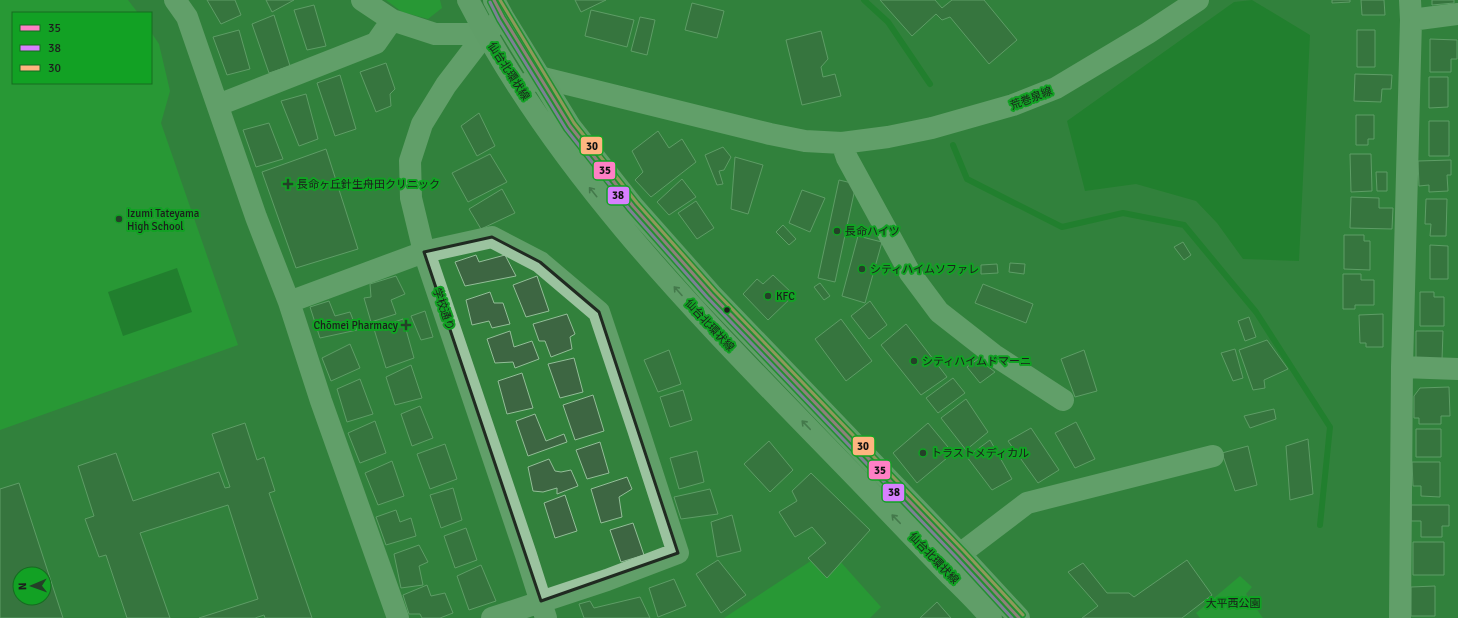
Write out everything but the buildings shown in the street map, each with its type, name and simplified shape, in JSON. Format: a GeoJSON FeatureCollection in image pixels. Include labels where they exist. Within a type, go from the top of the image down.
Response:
{"type":"FeatureCollection","features":[{"type":"Feature","properties":{"kind":"main road","name":"仙台北環状線"},"geometry":{"type":"LineString","coordinates":[[468,0],[486,34],[520,88],[580,175],[638,246],[711,327],[991,618]]}},
{"type":"Feature","properties":{"kind":"main road","name":"仙台北環状線"},"geometry":{"type":"LineString","coordinates":[[498,9],[570,126],[623,193],[711,294],[960,554],[1019,618]]}},
{"type":"Feature","properties":{"kind":"street"},"geometry":{"type":"LineString","coordinates":[[175,0],[188,17],[256,217],[289,302],[321,401],[398,618]]}},
{"type":"Feature","properties":{"kind":"street"},"geometry":{"type":"LineString","coordinates":[[362,0],[392,20],[435,34],[486,34]]}},
{"type":"Feature","properties":{"kind":"street","name":"荒巻泉線"},"geometry":{"type":"LineString","coordinates":[[539,77],[770,134],[805,141],[842,143],[888,137],[932,128],[1013,105],[1056,88],[1148,33],[1198,0]]}},
{"type":"Feature","properties":{"kind":"street","name":"学校通り"},"geometry":{"type":"LineString","coordinates":[[498,9],[486,34],[446,85],[422,124],[410,161],[411,198],[424,252],[526,555],[543,610]]}},
{"type":"Feature","properties":{"kind":"street"},"geometry":{"type":"LineString","coordinates":[[1400,618],[1402,367],[1411,10],[1458,14]]}},
{"type":"Feature","properties":{"kind":"street"},"geometry":{"type":"LineString","coordinates":[[218,106],[376,43],[392,20]]}},
{"type":"Feature","properties":{"kind":"street"},"geometry":{"type":"LineString","coordinates":[[520,88],[539,77]]}},
{"type":"Feature","properties":{"kind":"street"},"geometry":{"type":"LineString","coordinates":[[842,143],[847,158],[910,273],[938,312],[994,355],[1063,400]]}},
{"type":"Feature","properties":{"kind":"street"},"geometry":{"type":"LineString","coordinates":[[289,302],[424,252],[492,237],[540,262],[599,312],[678,553],[607,580],[543,610],[492,618]]}},
{"type":"Feature","properties":{"kind":"street"},"geometry":{"type":"LineString","coordinates":[[1402,367],[1458,369]]}},
{"type":"Feature","properties":{"kind":"street"},"geometry":{"type":"LineString","coordinates":[[960,554],[1027,503],[1213,456]]}},
{"type":"Feature","properties":{"kind":"highlighted area"},"geometry":{"type":"Polygon","coordinates":[[[492,237],[540,262],[599,312],[678,553],[541,601],[424,252],[492,237]]]}},
{"type":"Feature","properties":{"kind":"green space"},"geometry":{"type":"Polygon","coordinates":[[[0,0],[128,0],[137,12],[12,12],[12,84],[152,84],[152,34],[159,44],[170,91],[161,123],[238,345],[0,430],[0,0]]]}},
{"type":"Feature","properties":{"kind":"green space"},"geometry":{"type":"Polygon","coordinates":[[[386,0],[440,0],[442,8],[428,19],[402,12],[386,0]]]}},
{"type":"Feature","properties":{"kind":"green space"},"geometry":{"type":"Polygon","coordinates":[[[829,549],[881,607],[870,618],[724,618],[829,549]]]}},
{"type":"Feature","properties":{"kind":"green space","name":"大平西公園"},"geometry":{"type":"Polygon","coordinates":[[[1240,576],[1252,587],[1246,594],[1263,618],[1200,618],[1196,613],[1240,576]]]}},
{"type":"Feature","properties":{"kind":"shaded area"},"geometry":{"type":"Polygon","coordinates":[[[1252,0],[1310,35],[1299,261],[1243,259],[1217,223],[1196,201],[1136,184],[1085,191],[1067,121],[1234,2],[1252,0]]]}},
{"type":"Feature","properties":{"kind":"shaded area"},"geometry":{"type":"Polygon","coordinates":[[[177,268],[192,312],[123,336],[108,292],[177,268]]]}},
{"type":"Feature","properties":{"kind":"waterway"},"geometry":{"type":"LineString","coordinates":[[864,0],[888,22],[930,84]]}},
{"type":"Feature","properties":{"kind":"waterway"},"geometry":{"type":"LineString","coordinates":[[953,145],[967,179],[1062,227],[1123,213],[1184,225],[1256,312],[1330,427],[1320,525]]}},
{"type":"Feature","properties":{"kind":"transit line","name":"35"},"geometry":{"type":"LineString","coordinates":[[494,0],[570,126],[633,206],[711,294],[960,554],[1019,618]]}},
{"type":"Feature","properties":{"kind":"transit line","name":"30"},"geometry":{"type":"LineString","coordinates":[[500,0],[574,123],[637,203],[715,291],[964,551],[1023,615]]}},
{"type":"Feature","properties":{"kind":"transit line","name":"38"},"geometry":{"type":"LineString","coordinates":[[490,2],[499,20],[566,129],[629,209],[707,297],[956,557],[1012,618]]}},
{"type":"Feature","properties":{"kind":"place","name":"長命ヶ丘針生舟田クリニック"},"geometry":{"type":"Point","coordinates":[288,184]}},
{"type":"Feature","properties":{"kind":"place","name":"Izumi Tateyama High School"},"geometry":{"type":"Point","coordinates":[119,219]}},
{"type":"Feature","properties":{"kind":"place","name":"長命ハイツ"},"geometry":{"type":"Point","coordinates":[837,231]}},
{"type":"Feature","properties":{"kind":"place","name":"シティハイムソファレ"},"geometry":{"type":"Point","coordinates":[862,269]}},
{"type":"Feature","properties":{"kind":"place","name":"KFC"},"geometry":{"type":"Point","coordinates":[768,296]}},
{"type":"Feature","properties":{"kind":"place","name":"Chōmei Pharmacy"},"geometry":{"type":"Point","coordinates":[406,325]}},
{"type":"Feature","properties":{"kind":"place","name":"シティハイムドマーニ"},"geometry":{"type":"Point","coordinates":[914,361]}},
{"type":"Feature","properties":{"kind":"place","name":"トラストメディカル"},"geometry":{"type":"Point","coordinates":[923,453]}}]}
